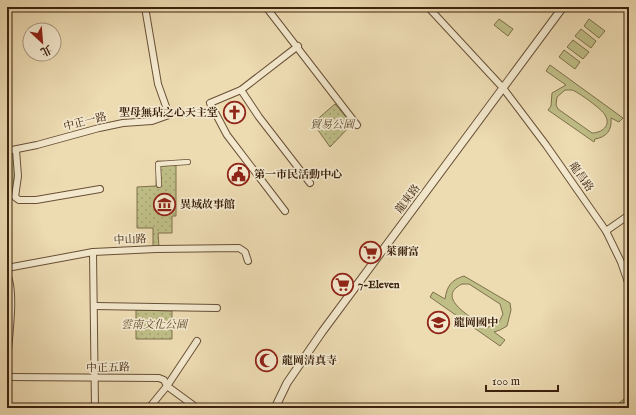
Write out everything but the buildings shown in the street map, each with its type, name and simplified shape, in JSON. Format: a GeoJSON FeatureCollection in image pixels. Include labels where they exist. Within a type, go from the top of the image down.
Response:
{"type":"FeatureCollection","features":[{"type":"Feature","properties":{"kind":"street","name":"中正一路"},"geometry":{"type":"LineString","coordinates":[[7,151],[16,150],[99,128],[123,123],[152,121],[169,115],[158,84],[145,7]]}},
{"type":"Feature","properties":{"kind":"street"},"geometry":{"type":"LineString","coordinates":[[266,7],[298,46],[357,125]]}},
{"type":"Feature","properties":{"kind":"street","name":"龍昌路"},"geometry":{"type":"LineString","coordinates":[[428,7],[503,88],[606,231],[622,262],[629,285]]}},
{"type":"Feature","properties":{"kind":"street","name":"龍東路"},"geometry":{"type":"LineString","coordinates":[[275,408],[287,383],[319,336],[563,7]]}},
{"type":"Feature","properties":{"kind":"street"},"geometry":{"type":"LineString","coordinates":[[285,211],[226,135],[210,103],[241,90],[298,46]]}},
{"type":"Feature","properties":{"kind":"street"},"geometry":{"type":"LineString","coordinates":[[241,90],[259,117],[310,183]]}},
{"type":"Feature","properties":{"kind":"street"},"geometry":{"type":"LineString","coordinates":[[16,150],[18,176],[15,197],[19,200],[36,200],[100,189]]}},
{"type":"Feature","properties":{"kind":"street"},"geometry":{"type":"LineString","coordinates":[[159,185],[158,164],[188,162]]}},
{"type":"Feature","properties":{"kind":"street"},"geometry":{"type":"LineString","coordinates":[[606,231],[629,215]]}},
{"type":"Feature","properties":{"kind":"street","name":"中山路"},"geometry":{"type":"LineString","coordinates":[[7,268],[93,252],[156,249],[239,248],[245,252],[248,261]]}},
{"type":"Feature","properties":{"kind":"street"},"geometry":{"type":"LineString","coordinates":[[93,252],[95,306],[95,408]]}},
{"type":"Feature","properties":{"kind":"street"},"geometry":{"type":"LineString","coordinates":[[7,275],[10,280],[11,304],[7,363]]}},
{"type":"Feature","properties":{"kind":"street"},"geometry":{"type":"LineString","coordinates":[[95,306],[217,308]]}},
{"type":"Feature","properties":{"kind":"street"},"geometry":{"type":"LineString","coordinates":[[149,408],[167,386],[196,341]]}},
{"type":"Feature","properties":{"kind":"street","name":"中正五路"},"geometry":{"type":"LineString","coordinates":[[7,378],[159,378],[164,380],[167,386],[197,408]]}},
{"type":"Feature","properties":{"kind":"green space"},"geometry":{"type":"Polygon","coordinates":[[[499,19],[513,29],[508,36],[494,25],[499,19]]]}},
{"type":"Feature","properties":{"kind":"green space"},"geometry":{"type":"Polygon","coordinates":[[[589,19],[605,31],[599,38],[584,26],[589,19]]]}},
{"type":"Feature","properties":{"kind":"green space"},"geometry":{"type":"Polygon","coordinates":[[[581,29],[596,41],[591,48],[575,36],[581,29]]]}},
{"type":"Feature","properties":{"kind":"green space"},"geometry":{"type":"Polygon","coordinates":[[[573,40],[589,52],[583,59],[567,47],[573,40]]]}},
{"type":"Feature","properties":{"kind":"green space"},"geometry":{"type":"Polygon","coordinates":[[[564,50],[580,62],[575,69],[559,57],[564,50]]]}},
{"type":"Feature","properties":{"kind":"green space"},"geometry":{"type":"Polygon","coordinates":[[[550,65],[623,118],[619,122],[611,118],[611,126],[606,135],[595,139],[594,142],[548,110],[551,106],[552,93],[566,85],[546,71],[550,65]],[[565,90],[557,97],[556,105],[558,109],[592,133],[599,132],[606,126],[607,119],[605,115],[595,105],[572,90],[565,90]]]}},
{"type":"Feature","properties":{"kind":"green space","name":"貿易公園"},"geometry":{"type":"Polygon","coordinates":[[[335,104],[352,124],[330,147],[313,123],[335,104]]]}},
{"type":"Feature","properties":{"kind":"green space"},"geometry":{"type":"Polygon","coordinates":[[[14,154],[17,158],[7,226],[7,155],[14,154]]]}},
{"type":"Feature","properties":{"kind":"green space"},"geometry":{"type":"Polygon","coordinates":[[[157,161],[176,162],[176,216],[172,216],[172,233],[158,233],[159,247],[153,247],[153,228],[137,228],[137,187],[156,186],[157,161]]]}},
{"type":"Feature","properties":{"kind":"green space"},"geometry":{"type":"Polygon","coordinates":[[[464,276],[510,303],[511,310],[507,326],[494,332],[505,340],[500,346],[430,297],[433,292],[445,299],[450,284],[456,279],[464,276]],[[462,284],[454,289],[452,295],[458,307],[484,326],[489,327],[498,324],[503,314],[500,304],[469,284],[462,284]]]}},
{"type":"Feature","properties":{"kind":"green space","name":"雲南文化公園"},"geometry":{"type":"Polygon","coordinates":[[[136,310],[172,311],[172,339],[136,339],[136,310]]]}},
{"type":"Feature","properties":{"kind":"green space"},"geometry":{"type":"Polygon","coordinates":[[[629,395],[629,408],[613,408],[629,395]]]}},
{"type":"Feature","properties":{"kind":"place","name":"聖母無玷之心天主堂"},"geometry":{"type":"Point","coordinates":[234,113]}},
{"type":"Feature","properties":{"kind":"place","name":"第一市民活動中心"},"geometry":{"type":"Point","coordinates":[238,175]}},
{"type":"Feature","properties":{"kind":"place","name":"異域故事館"},"geometry":{"type":"Point","coordinates":[164,205]}},
{"type":"Feature","properties":{"kind":"place","name":"萊爾富"},"geometry":{"type":"Point","coordinates":[370,252]}},
{"type":"Feature","properties":{"kind":"place","name":"7-Eleven"},"geometry":{"type":"Point","coordinates":[343,285]}},
{"type":"Feature","properties":{"kind":"place","name":"龍岡國中"},"geometry":{"type":"Point","coordinates":[439,323]}},
{"type":"Feature","properties":{"kind":"place","name":"龍岡清真寺"},"geometry":{"type":"Point","coordinates":[266,361]}}]}
